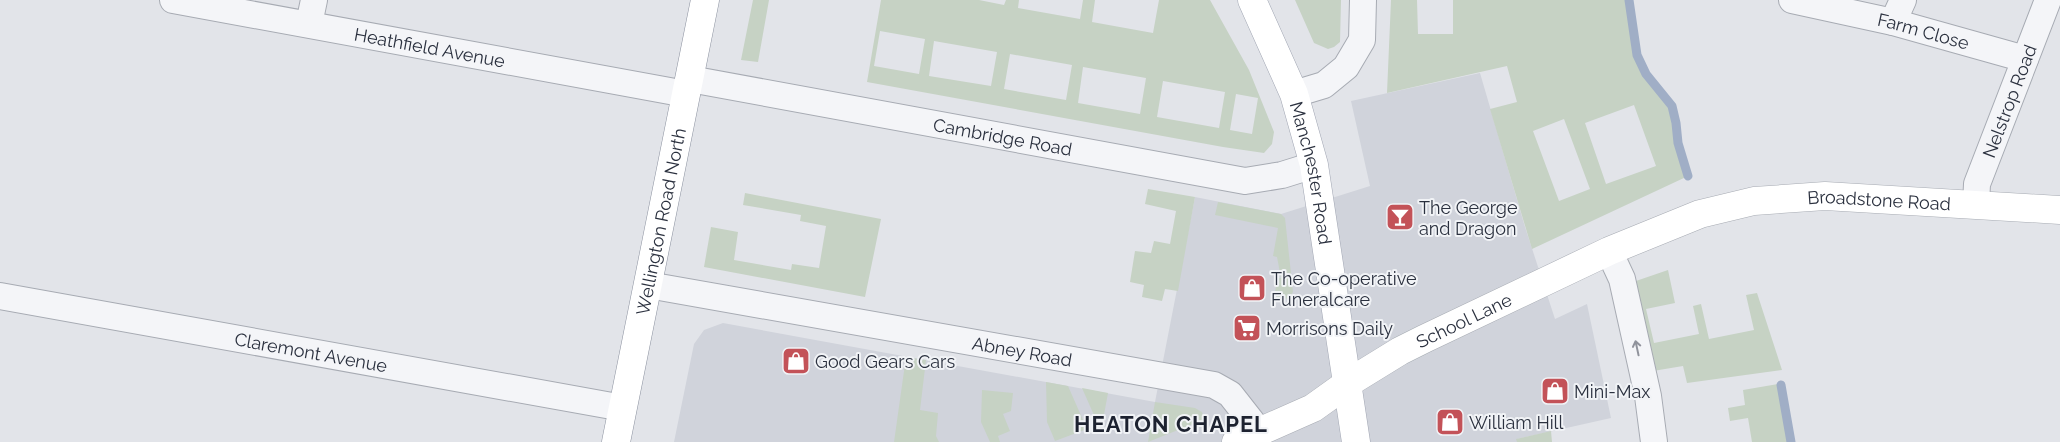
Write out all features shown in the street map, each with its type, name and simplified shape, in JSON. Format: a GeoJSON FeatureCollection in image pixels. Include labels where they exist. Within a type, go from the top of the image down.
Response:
{"type":"FeatureCollection","features":[{"type":"Feature","properties":{"kind":"main road","name":"Wellington Road North"},"geometry":{"type":"LineString","coordinates":[[616,442],[705,0]]}},
{"type":"Feature","properties":{"kind":"main road","name":"Manchester Road"},"geometry":{"type":"LineString","coordinates":[[1252,0],[1294,94],[1314,165],[1356,442]]}},
{"type":"Feature","properties":{"kind":"main road","name":"Broadstone Road"},"geometry":{"type":"LineString","coordinates":[[1700,214],[1754,201],[1825,196],[2060,210]]}},
{"type":"Feature","properties":{"kind":"main road","name":"School Lane"},"geometry":{"type":"LineString","coordinates":[[1248,437],[1313,408],[1400,350],[1609,251],[1700,214]]}},
{"type":"Feature","properties":{"kind":"street","name":"Heathfield Avenue"},"geometry":{"type":"LineString","coordinates":[[173,0],[311,12],[688,87]]}},
{"type":"Feature","properties":{"kind":"street"},"geometry":{"type":"LineString","coordinates":[[1294,94],[1324,85],[1346,67],[1362,40],[1363,0]]}},
{"type":"Feature","properties":{"kind":"street","name":"Farm Close"},"geometry":{"type":"LineString","coordinates":[[1792,0],[1898,11],[2025,59]]}},
{"type":"Feature","properties":{"kind":"street","name":"Nelstrop Road"},"geometry":{"type":"LineString","coordinates":[[1976,204],[1977,184],[2048,0]]}},
{"type":"Feature","properties":{"kind":"street","name":"Cambridge Road"},"geometry":{"type":"LineString","coordinates":[[688,87],[1244,181],[1282,175],[1314,165]]}},
{"type":"Feature","properties":{"kind":"street"},"geometry":{"type":"LineString","coordinates":[[1609,251],[1622,279],[1648,396],[1654,442]]}},
{"type":"Feature","properties":{"kind":"street","name":"Abney Road"},"geometry":{"type":"LineString","coordinates":[[648,285],[1214,384],[1230,394],[1248,437]]}},
{"type":"Feature","properties":{"kind":"street","name":"Claremont Avenue"},"geometry":{"type":"LineString","coordinates":[[0,296],[623,408]]}},
{"type":"Feature","properties":{"kind":"shaded area"},"geometry":{"type":"Polygon","coordinates":[[[1480,73],[1525,227],[1555,319],[1587,304],[1611,418],[1517,439],[1517,442],[674,442],[694,344],[704,330],[723,323],[1155,402],[1195,197],[1281,214],[1370,186],[1351,101],[1480,73]]]}},
{"type":"Feature","properties":{"kind":"green space"},"geometry":{"type":"Polygon","coordinates":[[[753,0],[769,0],[758,62],[741,60],[753,0]]]}},
{"type":"Feature","properties":{"kind":"green space"},"geometry":{"type":"Polygon","coordinates":[[[881,0],[979,0],[1004,5],[1006,0],[1019,0],[1018,8],[1080,19],[1083,0],[1095,0],[1092,22],[1153,33],[1159,0],[1210,0],[1249,70],[1274,132],[1272,144],[1264,153],[867,82],[881,0]],[[880,31],[874,66],[919,74],[925,39],[880,31]],[[934,41],[929,76],[991,86],[997,52],[934,41]],[[1010,54],[1004,89],[1066,100],[1072,65],[1010,54]],[[1083,67],[1078,103],[1140,114],[1146,78],[1083,67]],[[1163,81],[1157,117],[1219,128],[1225,92],[1163,81]],[[1236,94],[1230,130],[1252,134],[1258,98],[1236,94]]]}},
{"type":"Feature","properties":{"kind":"green space"},"geometry":{"type":"Polygon","coordinates":[[[1295,0],[1341,0],[1340,42],[1328,49],[1314,43],[1295,0]]]}},
{"type":"Feature","properties":{"kind":"green space"},"geometry":{"type":"Polygon","coordinates":[[[1391,0],[1417,0],[1418,34],[1453,34],[1453,0],[1627,0],[1635,55],[1644,75],[1669,107],[1674,123],[1675,144],[1686,177],[1532,249],[1490,109],[1517,102],[1507,66],[1387,93],[1391,0]],[[1634,105],[1585,123],[1606,184],[1656,166],[1634,105]],[[1564,119],[1533,131],[1559,201],[1590,189],[1564,119]]]}},
{"type":"Feature","properties":{"kind":"green space"},"geometry":{"type":"Polygon","coordinates":[[[1148,189],[1195,197],[1178,291],[1165,289],[1162,301],[1142,297],[1144,285],[1130,282],[1135,251],[1151,253],[1154,241],[1170,244],[1176,211],[1145,204],[1148,189]]]}},
{"type":"Feature","properties":{"kind":"green space"},"geometry":{"type":"Polygon","coordinates":[[[745,193],[881,219],[865,297],[704,267],[711,227],[738,232],[734,260],[791,270],[792,264],[819,268],[826,226],[800,221],[801,215],[743,205],[745,193]]]}},
{"type":"Feature","properties":{"kind":"green space"},"geometry":{"type":"Polygon","coordinates":[[[1218,202],[1281,214],[1285,218],[1293,292],[1288,299],[1274,296],[1278,278],[1281,278],[1277,257],[1273,256],[1278,228],[1215,215],[1218,202]]]}},
{"type":"Feature","properties":{"kind":"green space"},"geometry":{"type":"Polygon","coordinates":[[[1668,270],[1675,303],[1646,309],[1654,343],[1699,334],[1693,306],[1701,304],[1709,339],[1754,330],[1746,295],[1757,293],[1782,370],[1687,383],[1683,366],[1653,371],[1633,282],[1668,270]]]}},
{"type":"Feature","properties":{"kind":"green space"},"geometry":{"type":"Polygon","coordinates":[[[906,357],[926,360],[920,410],[938,413],[936,436],[939,442],[894,442],[906,357]]]}},
{"type":"Feature","properties":{"kind":"green space"},"geometry":{"type":"Polygon","coordinates":[[[1046,382],[1068,386],[1087,429],[1055,441],[1047,422],[1046,382]]]}},
{"type":"Feature","properties":{"kind":"green space"},"geometry":{"type":"Polygon","coordinates":[[[1778,384],[1787,442],[1752,442],[1748,418],[1730,421],[1728,408],[1745,405],[1743,390],[1778,384]]]}},
{"type":"Feature","properties":{"kind":"green space"},"geometry":{"type":"Polygon","coordinates":[[[1082,388],[1108,393],[1101,431],[1082,388]]]}},
{"type":"Feature","properties":{"kind":"green space"},"geometry":{"type":"Polygon","coordinates":[[[982,390],[1013,393],[1011,411],[1003,414],[1010,431],[998,436],[1000,442],[990,442],[981,422],[982,390]]]}},
{"type":"Feature","properties":{"kind":"green space"},"geometry":{"type":"Polygon","coordinates":[[[1155,402],[1195,408],[1202,412],[1203,418],[1198,422],[1148,442],[1155,402]]]}},
{"type":"Feature","properties":{"kind":"green space"},"geometry":{"type":"Polygon","coordinates":[[[1551,431],[1552,442],[1517,442],[1516,439],[1551,431]]]}},
{"type":"Feature","properties":{"kind":"waterway"},"geometry":{"type":"LineString","coordinates":[[1629,0],[1637,55],[1646,74],[1672,106],[1678,143],[1688,176]]}},
{"type":"Feature","properties":{"kind":"waterway"},"geometry":{"type":"LineString","coordinates":[[1781,385],[1791,442]]}},
{"type":"Feature","properties":{"kind":"place","name":"The George and Dragon"},"geometry":{"type":"Point","coordinates":[1400,217]}},
{"type":"Feature","properties":{"kind":"place","name":"The Co-operative Funeralcare"},"geometry":{"type":"Point","coordinates":[1252,288]}},
{"type":"Feature","properties":{"kind":"place","name":"Morrisons Daily"},"geometry":{"type":"Point","coordinates":[1247,328]}},
{"type":"Feature","properties":{"kind":"place","name":"Good Gears Cars"},"geometry":{"type":"Point","coordinates":[796,361]}},
{"type":"Feature","properties":{"kind":"place","name":"Mini-Max"},"geometry":{"type":"Point","coordinates":[1555,391]}},
{"type":"Feature","properties":{"kind":"place","name":"William Hill"},"geometry":{"type":"Point","coordinates":[1450,422]}},
{"type":"Feature","properties":{"kind":"district","name":"HEATON CHAPEL"},"geometry":{"type":"Point","coordinates":[1171,424]}}]}
